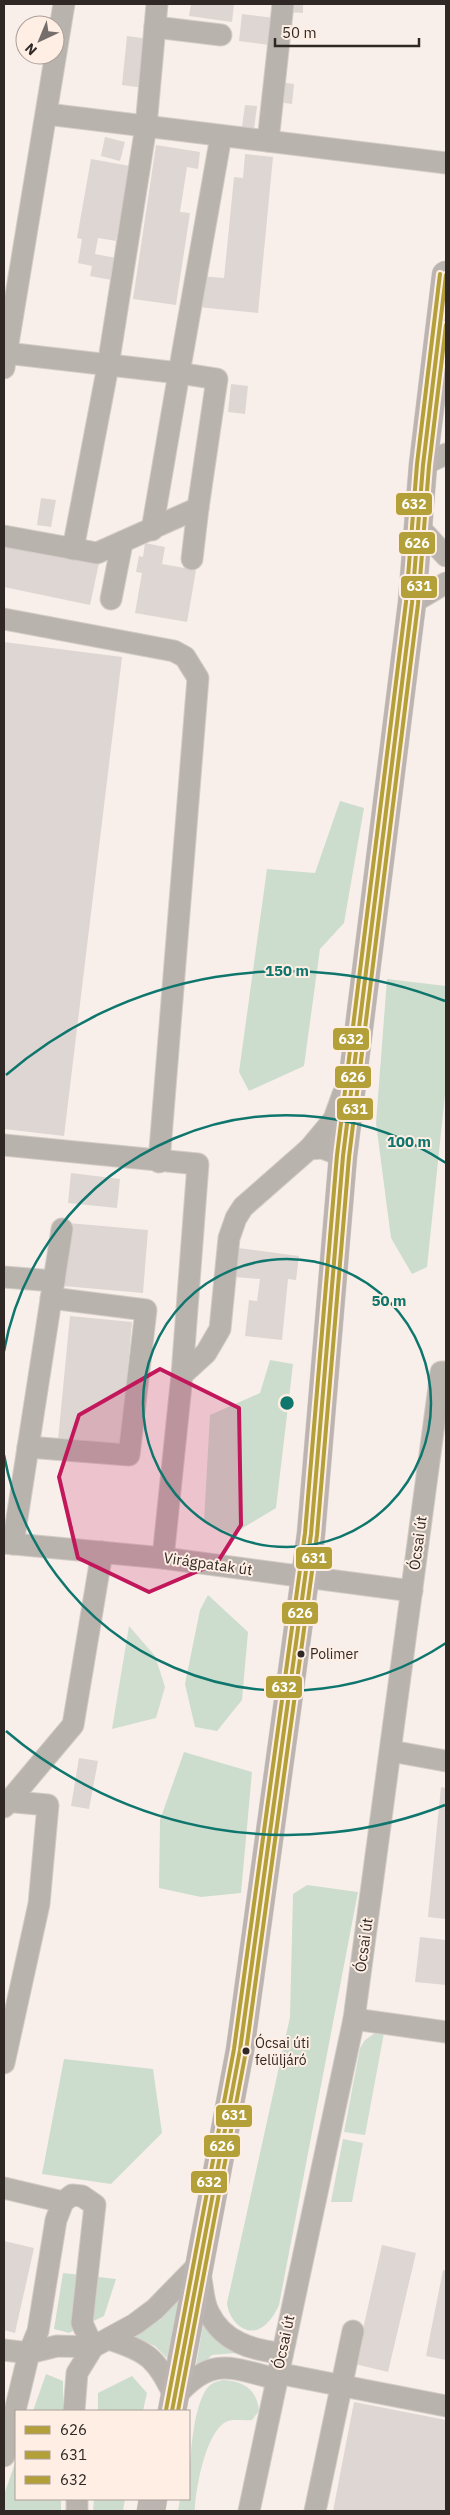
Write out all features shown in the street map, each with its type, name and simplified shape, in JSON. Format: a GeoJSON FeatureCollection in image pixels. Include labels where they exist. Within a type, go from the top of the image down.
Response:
{"type":"FeatureCollection","features":[{"type":"Feature","properties":{"kind":"main road"},"geometry":{"type":"LineString","coordinates":[[173,2404],[240,2050],[310,1534],[343,1156],[412,603],[419,527],[435,459],[446,275]]}},
{"type":"Feature","properties":{"kind":"street"},"geometry":{"type":"LineString","coordinates":[[64,4],[5,361],[108,366],[217,379],[192,559]]}},
{"type":"Feature","properties":{"kind":"street"},"geometry":{"type":"LineString","coordinates":[[73,549],[108,366],[146,126],[156,4]]}},
{"type":"Feature","properties":{"kind":"street"},"geometry":{"type":"LineString","coordinates":[[268,141],[283,4]]}},
{"type":"Feature","properties":{"kind":"street"},"geometry":{"type":"LineString","coordinates":[[154,27],[221,35]]}},
{"type":"Feature","properties":{"kind":"street"},"geometry":{"type":"LineString","coordinates":[[47,114],[446,163]]}},
{"type":"Feature","properties":{"kind":"street"},"geometry":{"type":"LineString","coordinates":[[152,530],[221,136]]}},
{"type":"Feature","properties":{"kind":"street"},"geometry":{"type":"LineString","coordinates":[[4,536],[97,553],[198,508]]}},
{"type":"Feature","properties":{"kind":"street"},"geometry":{"type":"LineString","coordinates":[[419,527],[446,556]]}},
{"type":"Feature","properties":{"kind":"street"},"geometry":{"type":"LineString","coordinates":[[111,599],[122,543]]}},
{"type":"Feature","properties":{"kind":"street"},"geometry":{"type":"LineString","coordinates":[[412,603],[446,583]]}},
{"type":"Feature","properties":{"kind":"street"},"geometry":{"type":"LineString","coordinates":[[4,619],[174,651],[185,657],[198,678],[159,1162]]}},
{"type":"Feature","properties":{"kind":"street"},"geometry":{"type":"LineString","coordinates":[[182,1374],[206,1353],[220,1329],[229,1238],[236,1218],[254,1197],[308,1149],[327,1129],[339,1112],[360,1021]]}},
{"type":"Feature","properties":{"kind":"street"},"geometry":{"type":"LineString","coordinates":[[4,1145],[159,1162],[198,1164],[182,1374],[163,1558]]}},
{"type":"Feature","properties":{"kind":"street"},"geometry":{"type":"LineString","coordinates":[[308,1149],[322,1148],[343,1156]]}},
{"type":"Feature","properties":{"kind":"street"},"geometry":{"type":"LineString","coordinates":[[8,1544],[28,1447],[62,1229]]}},
{"type":"Feature","properties":{"kind":"street"},"geometry":{"type":"LineString","coordinates":[[4,1277],[146,1310],[129,1455],[28,1447]]}},
{"type":"Feature","properties":{"kind":"street","name":"Ócsai út"},"geometry":{"type":"LineString","coordinates":[[249,2511],[354,2019],[412,1591],[444,1372]]}},
{"type":"Feature","properties":{"kind":"street","name":"Virágpatak út"},"geometry":{"type":"LineString","coordinates":[[8,1544],[163,1558],[412,1591]]}},
{"type":"Feature","properties":{"kind":"street"},"geometry":{"type":"LineString","coordinates":[[5,1803],[73,1725],[102,1552]]}},
{"type":"Feature","properties":{"kind":"street"},"geometry":{"type":"LineString","coordinates":[[391,1751],[446,1760]]}},
{"type":"Feature","properties":{"kind":"street"},"geometry":{"type":"LineString","coordinates":[[4,2063],[39,1904],[48,1805],[5,1803]]}},
{"type":"Feature","properties":{"kind":"street"},"geometry":{"type":"LineString","coordinates":[[354,2019],[446,2032]]}},
{"type":"Feature","properties":{"kind":"street"},"geometry":{"type":"LineString","coordinates":[[4,2188],[63,2202]]}},
{"type":"Feature","properties":{"kind":"street"},"geometry":{"type":"LineString","coordinates":[[4,2456],[28,2353],[38,2331],[56,2220],[63,2202],[72,2195],[82,2196],[95,2205],[82,2323],[101,2343]]}},
{"type":"Feature","properties":{"kind":"street"},"geometry":{"type":"LineString","coordinates":[[74,2410],[77,2372],[101,2343],[156,2309],[198,2265]]}},
{"type":"Feature","properties":{"kind":"street"},"geometry":{"type":"LineString","coordinates":[[198,2265],[208,2312],[222,2332],[237,2342],[258,2351],[278,2368]]}},
{"type":"Feature","properties":{"kind":"street"},"geometry":{"type":"LineString","coordinates":[[315,2511],[340,2385],[353,2332]]}},
{"type":"Feature","properties":{"kind":"street"},"geometry":{"type":"LineString","coordinates":[[4,2350],[28,2353],[57,2346],[101,2343],[139,2349],[151,2357],[160,2368],[173,2404]]}},
{"type":"Feature","properties":{"kind":"street"},"geometry":{"type":"LineString","coordinates":[[173,2404],[189,2381],[224,2366],[278,2368],[340,2385],[446,2406]]}},
{"type":"Feature","properties":{"kind":"highlighted area"},"geometry":{"type":"Polygon","coordinates":[[[160,1369],[239,1408],[241,1525],[217,1563],[149,1592],[78,1558],[59,1477],[79,1415],[160,1369]]]}},
{"type":"Feature","properties":{"kind":"green space"},"geometry":{"type":"Polygon","coordinates":[[[340,801],[364,808],[344,923],[320,949],[304,1066],[249,1091],[239,1072],[267,869],[315,873],[340,801]]]}},
{"type":"Feature","properties":{"kind":"green space"},"geometry":{"type":"Polygon","coordinates":[[[387,979],[446,986],[446,1085],[427,1267],[412,1274],[391,1238],[376,1123],[387,979]]]}},
{"type":"Feature","properties":{"kind":"green space"},"geometry":{"type":"Polygon","coordinates":[[[270,1360],[293,1364],[276,1508],[233,1534],[204,1522],[210,1415],[260,1393],[270,1360]]]}},
{"type":"Feature","properties":{"kind":"green space"},"geometry":{"type":"Polygon","coordinates":[[[208,1595],[248,1632],[242,1700],[217,1731],[195,1727],[185,1684],[200,1610],[208,1595]]]}},
{"type":"Feature","properties":{"kind":"green space"},"geometry":{"type":"Polygon","coordinates":[[[129,1626],[155,1656],[165,1687],[156,1718],[112,1729],[129,1626]]]}},
{"type":"Feature","properties":{"kind":"green space"},"geometry":{"type":"Polygon","coordinates":[[[184,1752],[252,1772],[241,1893],[201,1897],[159,1888],[160,1820],[184,1752]]]}},
{"type":"Feature","properties":{"kind":"green space"},"geometry":{"type":"Polygon","coordinates":[[[307,1885],[358,1892],[279,2305],[269,2322],[253,2331],[242,2328],[233,2320],[227,2303],[290,2017],[293,1894],[307,1885]]]}},
{"type":"Feature","properties":{"kind":"green space"},"geometry":{"type":"Polygon","coordinates":[[[375,2033],[384,2033],[365,2135],[344,2132],[360,2048],[365,2040],[375,2033]]]}},
{"type":"Feature","properties":{"kind":"green space"},"geometry":{"type":"Polygon","coordinates":[[[64,2059],[153,2069],[162,2133],[111,2184],[42,2174],[64,2059]]]}},
{"type":"Feature","properties":{"kind":"green space"},"geometry":{"type":"Polygon","coordinates":[[[343,2139],[363,2143],[352,2202],[331,2202],[343,2139]]]}},
{"type":"Feature","properties":{"kind":"green space"},"geometry":{"type":"Polygon","coordinates":[[[63,2273],[116,2279],[104,2316],[69,2333],[54,2329],[63,2273]]]}},
{"type":"Feature","properties":{"kind":"green space"},"geometry":{"type":"Polygon","coordinates":[[[178,2301],[181,2302],[169,2360],[155,2346],[129,2334],[160,2320],[178,2301]]]}},
{"type":"Feature","properties":{"kind":"green space"},"geometry":{"type":"Polygon","coordinates":[[[203,2325],[212,2335],[236,2351],[236,2353],[212,2355],[195,2371],[203,2325]]]}},
{"type":"Feature","properties":{"kind":"green space"},"geometry":{"type":"Polygon","coordinates":[[[46,2374],[63,2381],[63,2410],[33,2410],[46,2374]]]}},
{"type":"Feature","properties":{"kind":"green space"},"geometry":{"type":"Polygon","coordinates":[[[132,2376],[147,2393],[143,2410],[98,2410],[98,2393],[132,2376]]]}},
{"type":"Feature","properties":{"kind":"green space"},"geometry":{"type":"Polygon","coordinates":[[[223,2380],[243,2384],[255,2397],[259,2411],[252,2420],[230,2420],[220,2426],[203,2462],[195,2511],[178,2511],[180,2500],[190,2500],[192,2440],[198,2408],[203,2395],[209,2386],[223,2380]]]}},
{"type":"Feature","properties":{"kind":"green space"},"geometry":{"type":"Polygon","coordinates":[[[15,2463],[15,2500],[61,2500],[61,2511],[4,2511],[5,2492],[15,2463]]]}},
{"type":"Feature","properties":{"kind":"green space"},"geometry":{"type":"Polygon","coordinates":[[[94,2500],[125,2500],[123,2511],[93,2511],[94,2500]]]}},
{"type":"Feature","properties":{"kind":"building"},"geometry":{"type":"Polygon","coordinates":[[[191,4],[234,4],[232,22],[189,16],[191,4]]]}},
{"type":"Feature","properties":{"kind":"building"},"geometry":{"type":"Polygon","coordinates":[[[289,4],[303,4],[303,13],[288,12],[289,4]]]}},
{"type":"Feature","properties":{"kind":"building"},"geometry":{"type":"Polygon","coordinates":[[[242,14],[274,18],[270,45],[239,41],[242,14]]]}},
{"type":"Feature","properties":{"kind":"building"},"geometry":{"type":"Polygon","coordinates":[[[127,36],[149,39],[144,88],[122,85],[127,36]]]}},
{"type":"Feature","properties":{"kind":"building"},"geometry":{"type":"Polygon","coordinates":[[[280,82],[294,84],[292,104],[277,102],[280,82]]]}},
{"type":"Feature","properties":{"kind":"building"},"geometry":{"type":"Polygon","coordinates":[[[245,105],[257,106],[254,129],[242,127],[245,105]]]}},
{"type":"Feature","properties":{"kind":"building"},"geometry":{"type":"Polygon","coordinates":[[[105,137],[125,142],[120,161],[101,156],[105,137]]]}},
{"type":"Feature","properties":{"kind":"building"},"geometry":{"type":"Polygon","coordinates":[[[156,145],[200,152],[198,169],[187,167],[180,212],[190,213],[176,305],[133,299],[156,145]]]}},
{"type":"Feature","properties":{"kind":"building"},"geometry":{"type":"Polygon","coordinates":[[[245,154],[273,157],[258,313],[198,307],[201,276],[224,278],[234,177],[243,178],[245,154]]]}},
{"type":"Feature","properties":{"kind":"building"},"geometry":{"type":"Polygon","coordinates":[[[91,159],[130,166],[116,241],[98,238],[95,254],[121,259],[117,281],[90,276],[92,266],[78,263],[82,239],[77,238],[91,159]]]}},
{"type":"Feature","properties":{"kind":"building"},"geometry":{"type":"Polygon","coordinates":[[[231,384],[248,386],[245,414],[228,412],[231,384]]]}},
{"type":"Feature","properties":{"kind":"building"},"geometry":{"type":"Polygon","coordinates":[[[41,498],[56,500],[51,527],[37,525],[41,498]]]}},
{"type":"Feature","properties":{"kind":"building"},"geometry":{"type":"Polygon","coordinates":[[[145,543],[165,547],[162,564],[196,570],[187,622],[135,613],[142,573],[136,572],[139,556],[143,557],[145,543]]]}},
{"type":"Feature","properties":{"kind":"building"},"geometry":{"type":"Polygon","coordinates":[[[4,544],[99,563],[90,605],[4,587],[4,544]]]}},
{"type":"Feature","properties":{"kind":"building"},"geometry":{"type":"Polygon","coordinates":[[[4,642],[122,657],[64,1136],[4,1129],[4,642]]]}},
{"type":"Feature","properties":{"kind":"building"},"geometry":{"type":"Polygon","coordinates":[[[71,1173],[120,1179],[117,1208],[68,1203],[71,1173]]]}},
{"type":"Feature","properties":{"kind":"building"},"geometry":{"type":"Polygon","coordinates":[[[68,1223],[148,1230],[143,1293],[63,1286],[68,1223]]]}},
{"type":"Feature","properties":{"kind":"building"},"geometry":{"type":"Polygon","coordinates":[[[238,1248],[299,1256],[296,1280],[288,1279],[282,1340],[245,1336],[249,1300],[257,1301],[260,1279],[235,1277],[238,1248]]]}},
{"type":"Feature","properties":{"kind":"building"},"geometry":{"type":"Polygon","coordinates":[[[70,1316],[132,1322],[121,1446],[58,1440],[70,1316]]]}},
{"type":"Feature","properties":{"kind":"building"},"geometry":{"type":"Polygon","coordinates":[[[79,1758],[98,1761],[89,1809],[71,1806],[79,1758]]]}},
{"type":"Feature","properties":{"kind":"building"},"geometry":{"type":"Polygon","coordinates":[[[441,1787],[446,1788],[446,1919],[428,1917],[441,1787]]]}},
{"type":"Feature","properties":{"kind":"building"},"geometry":{"type":"Polygon","coordinates":[[[420,1937],[446,1940],[446,1985],[415,1982],[420,1937]]]}},
{"type":"Feature","properties":{"kind":"building"},"geometry":{"type":"Polygon","coordinates":[[[4,2241],[34,2248],[15,2333],[4,2330],[4,2241]]]}},
{"type":"Feature","properties":{"kind":"building"},"geometry":{"type":"Polygon","coordinates":[[[382,2245],[416,2253],[388,2372],[355,2364],[382,2245]]]}},
{"type":"Feature","properties":{"kind":"building"},"geometry":{"type":"Polygon","coordinates":[[[443,2270],[446,2271],[446,2360],[426,2356],[443,2270]]]}},
{"type":"Feature","properties":{"kind":"building"},"geometry":{"type":"Polygon","coordinates":[[[354,2402],[446,2420],[446,2511],[333,2511],[354,2402]]]}},
{"type":"Feature","properties":{"kind":"transit line","name":"632"},"geometry":{"type":"LineString","coordinates":[[166,2410],[234,2049],[305,1533],[337,1155],[406,602],[417,464],[440,274]]}},
{"type":"Feature","properties":{"kind":"transit line","name":"626"},"geometry":{"type":"LineString","coordinates":[[172,2410],[240,2050],[311,1534],[343,1156],[412,603],[423,465],[446,275]]}},
{"type":"Feature","properties":{"kind":"transit line","name":"631"},"geometry":{"type":"LineString","coordinates":[[178,2410],[246,2051],[317,1535],[349,1157],[418,604],[429,466],[446,325]]}},
{"type":"Feature","properties":{"kind":"place","name":"Polimer"},"geometry":{"type":"Point","coordinates":[301,1654]}},
{"type":"Feature","properties":{"kind":"place","name":"Ócsai úti felüljáró"},"geometry":{"type":"Point","coordinates":[246,2051]}}]}
